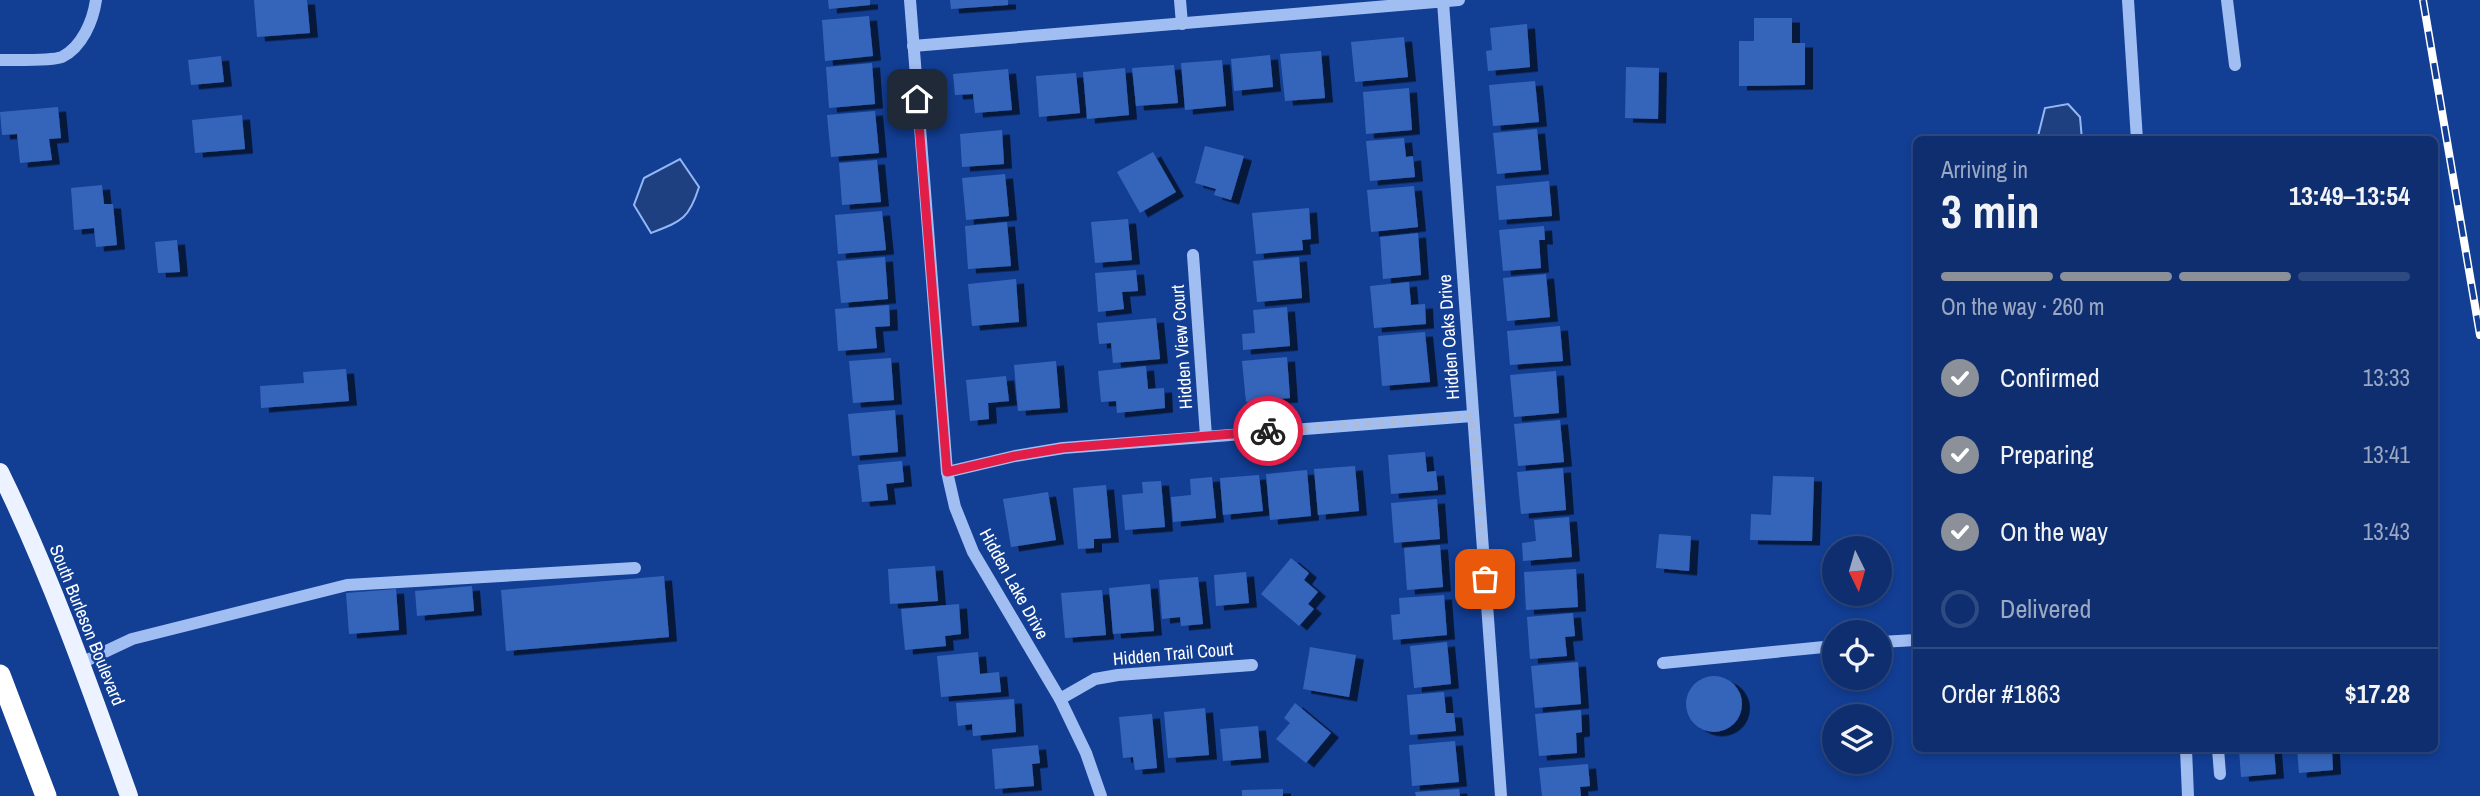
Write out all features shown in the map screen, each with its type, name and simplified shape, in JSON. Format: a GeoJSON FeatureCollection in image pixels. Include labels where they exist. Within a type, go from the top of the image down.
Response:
{"type":"FeatureCollection","features":[{"type":"Feature","properties":{"kind":"highway"},"geometry":{"type":"LineString","coordinates":[[0,675],[46,796]]}},
{"type":"Feature","properties":{"kind":"main road","name":"South Burleson Boulevard"},"geometry":{"type":"LineString","coordinates":[[0,472],[81,663],[129,796]]}},
{"type":"Feature","properties":{"kind":"street"},"geometry":{"type":"LineString","coordinates":[[0,60],[60,58],[76,47],[93,17],[96,0]]}},
{"type":"Feature","properties":{"kind":"street","name":"Hidden Lake Drive"},"geometry":{"type":"LineString","coordinates":[[910,0],[947,472],[955,507],[973,552],[1060,699],[1086,753],[1101,796]]}},
{"type":"Feature","properties":{"kind":"street"},"geometry":{"type":"LineString","coordinates":[[1180,0],[1182,24]]}},
{"type":"Feature","properties":{"kind":"street"},"geometry":{"type":"LineString","coordinates":[[913,46],[1459,0]]}},
{"type":"Feature","properties":{"kind":"street"},"geometry":{"type":"LineString","coordinates":[[2128,0],[2137,136]]}},
{"type":"Feature","properties":{"kind":"street"},"geometry":{"type":"LineString","coordinates":[[2227,0],[2235,65]]}},
{"type":"Feature","properties":{"kind":"street","name":"Hidden Oaks Drive"},"geometry":{"type":"LineString","coordinates":[[1443,2],[1501,796]]}},
{"type":"Feature","properties":{"kind":"street","name":"Hidden View Court"},"geometry":{"type":"LineString","coordinates":[[1193,255],[1206,436]]}},
{"type":"Feature","properties":{"kind":"street"},"geometry":{"type":"LineString","coordinates":[[947,472],[1063,448],[1472,416]]}},
{"type":"Feature","properties":{"kind":"street"},"geometry":{"type":"LineString","coordinates":[[81,663],[132,639],[347,585],[635,568]]}},
{"type":"Feature","properties":{"kind":"street"},"geometry":{"type":"LineString","coordinates":[[1892,641],[1913,639]]}},
{"type":"Feature","properties":{"kind":"street"},"geometry":{"type":"LineString","coordinates":[[1663,663],[1822,647]]}},
{"type":"Feature","properties":{"kind":"street","name":"Hidden Trail Court"},"geometry":{"type":"LineString","coordinates":[[1060,699],[1095,679],[1106,677],[1252,665]]}},
{"type":"Feature","properties":{"kind":"street"},"geometry":{"type":"LineString","coordinates":[[2186,752],[2189,796]]}},
{"type":"Feature","properties":{"kind":"street"},"geometry":{"type":"LineString","coordinates":[[2218,752],[2220,774]]}},
{"type":"Feature","properties":{"kind":"water"},"geometry":{"type":"Polygon","coordinates":[[[2068,104],[2080,117],[2082,136],[2038,136],[2045,108],[2068,104]]]}},
{"type":"Feature","properties":{"kind":"water"},"geometry":{"type":"Polygon","coordinates":[[[680,159],[699,187],[692,206],[677,222],[651,233],[634,205],[644,178],[680,159]]]}},
{"type":"Feature","properties":{"kind":"building"},"geometry":{"type":"Polygon","coordinates":[[[254,0],[307,0],[310,33],[257,37],[254,0]]]}},
{"type":"Feature","properties":{"kind":"building"},"geometry":{"type":"Polygon","coordinates":[[[828,0],[870,0],[870,5],[829,9],[828,0]]]}},
{"type":"Feature","properties":{"kind":"building"},"geometry":{"type":"Polygon","coordinates":[[[950,0],[1008,0],[1008,5],[951,9],[950,0]]]}},
{"type":"Feature","properties":{"kind":"building"},"geometry":{"type":"Polygon","coordinates":[[[869,16],[873,56],[825,61],[822,20],[869,16]]]}},
{"type":"Feature","properties":{"kind":"building"},"geometry":{"type":"Polygon","coordinates":[[[1754,18],[1792,18],[1792,43],[1805,43],[1805,85],[1739,86],[1739,41],[1754,41],[1754,18]]]}},
{"type":"Feature","properties":{"kind":"building"},"geometry":{"type":"Polygon","coordinates":[[[1527,24],[1530,67],[1488,71],[1486,51],[1492,50],[1490,28],[1527,24]]]}},
{"type":"Feature","properties":{"kind":"building"},"geometry":{"type":"Polygon","coordinates":[[[1404,37],[1408,77],[1355,82],[1351,42],[1404,37]]]}},
{"type":"Feature","properties":{"kind":"building"},"geometry":{"type":"Polygon","coordinates":[[[1321,51],[1325,98],[1285,101],[1280,54],[1321,51]]]}},
{"type":"Feature","properties":{"kind":"building"},"geometry":{"type":"Polygon","coordinates":[[[1270,55],[1273,87],[1234,91],[1231,59],[1270,55]]]}},
{"type":"Feature","properties":{"kind":"building"},"geometry":{"type":"Polygon","coordinates":[[[221,56],[224,82],[191,85],[188,60],[221,56]]]}},
{"type":"Feature","properties":{"kind":"building"},"geometry":{"type":"Polygon","coordinates":[[[1222,60],[1226,106],[1185,110],[1181,63],[1222,60]]]}},
{"type":"Feature","properties":{"kind":"building"},"geometry":{"type":"Polygon","coordinates":[[[872,63],[875,104],[829,108],[826,67],[872,63]]]}},
{"type":"Feature","properties":{"kind":"building"},"geometry":{"type":"Polygon","coordinates":[[[1174,65],[1178,103],[1136,106],[1132,68],[1174,65]]]}},
{"type":"Feature","properties":{"kind":"building"},"geometry":{"type":"Polygon","coordinates":[[[1626,67],[1659,68],[1658,119],[1625,118],[1626,67]]]}},
{"type":"Feature","properties":{"kind":"building"},"geometry":{"type":"Polygon","coordinates":[[[1125,68],[1129,115],[1087,119],[1083,72],[1125,68]]]}},
{"type":"Feature","properties":{"kind":"building"},"geometry":{"type":"Polygon","coordinates":[[[1008,69],[1012,110],[975,113],[973,94],[955,95],[953,74],[1008,69]]]}},
{"type":"Feature","properties":{"kind":"building"},"geometry":{"type":"Polygon","coordinates":[[[1076,73],[1080,113],[1039,117],[1036,76],[1076,73]]]}},
{"type":"Feature","properties":{"kind":"building"},"geometry":{"type":"Polygon","coordinates":[[[1535,81],[1539,122],[1493,126],[1489,85],[1535,81]]]}},
{"type":"Feature","properties":{"kind":"building"},"geometry":{"type":"Polygon","coordinates":[[[1409,88],[1412,130],[1366,134],[1363,92],[1409,88]]]}},
{"type":"Feature","properties":{"kind":"building"},"geometry":{"type":"Polygon","coordinates":[[[58,107],[61,138],[49,139],[52,160],[20,163],[17,134],[2,135],[0,112],[58,107]]]}},
{"type":"Feature","properties":{"kind":"building"},"geometry":{"type":"Polygon","coordinates":[[[875,111],[879,153],[831,157],[827,115],[875,111]]]}},
{"type":"Feature","properties":{"kind":"building"},"geometry":{"type":"Polygon","coordinates":[[[242,115],[245,149],[195,153],[192,120],[242,115]]]}},
{"type":"Feature","properties":{"kind":"building"},"geometry":{"type":"Polygon","coordinates":[[[1537,129],[1541,170],[1497,174],[1493,133],[1537,129]]]}},
{"type":"Feature","properties":{"kind":"building"},"geometry":{"type":"Polygon","coordinates":[[[1002,130],[1004,164],[962,167],[960,134],[1002,130]]]}},
{"type":"Feature","properties":{"kind":"building"},"geometry":{"type":"Polygon","coordinates":[[[1404,138],[1406,157],[1413,156],[1415,177],[1370,181],[1366,141],[1404,138]]]}},
{"type":"Feature","properties":{"kind":"building"},"geometry":{"type":"Polygon","coordinates":[[[1205,146],[1244,156],[1231,200],[1214,195],[1216,189],[1195,183],[1205,146]]]}},
{"type":"Feature","properties":{"kind":"building"},"geometry":{"type":"Polygon","coordinates":[[[1153,152],[1176,192],[1140,213],[1117,172],[1153,152]]]}},
{"type":"Feature","properties":{"kind":"building"},"geometry":{"type":"Polygon","coordinates":[[[877,160],[881,202],[842,205],[839,163],[877,160]]]}},
{"type":"Feature","properties":{"kind":"building"},"geometry":{"type":"Polygon","coordinates":[[[1005,174],[1009,216],[966,220],[962,178],[1005,174]]]}},
{"type":"Feature","properties":{"kind":"building"},"geometry":{"type":"Polygon","coordinates":[[[1549,181],[1552,216],[1499,220],[1496,186],[1549,181]]]}},
{"type":"Feature","properties":{"kind":"building"},"geometry":{"type":"Polygon","coordinates":[[[102,185],[104,204],[113,204],[117,245],[96,247],[94,228],[74,230],[71,188],[102,185]]]}},
{"type":"Feature","properties":{"kind":"building"},"geometry":{"type":"Polygon","coordinates":[[[1414,186],[1418,227],[1371,232],[1367,190],[1414,186]]]}},
{"type":"Feature","properties":{"kind":"building"},"geometry":{"type":"Polygon","coordinates":[[[1309,208],[1311,239],[1302,240],[1303,250],[1256,254],[1252,213],[1309,208]]]}},
{"type":"Feature","properties":{"kind":"building"},"geometry":{"type":"Polygon","coordinates":[[[882,211],[886,250],[838,254],[835,215],[882,211]]]}},
{"type":"Feature","properties":{"kind":"building"},"geometry":{"type":"Polygon","coordinates":[[[1128,219],[1132,260],[1095,263],[1091,222],[1128,219]]]}},
{"type":"Feature","properties":{"kind":"building"},"geometry":{"type":"Polygon","coordinates":[[[1007,222],[1011,266],[968,269],[965,226],[1007,222]]]}},
{"type":"Feature","properties":{"kind":"building"},"geometry":{"type":"Polygon","coordinates":[[[1544,226],[1545,240],[1539,240],[1541,268],[1503,271],[1499,230],[1544,226]]]}},
{"type":"Feature","properties":{"kind":"building"},"geometry":{"type":"Polygon","coordinates":[[[1418,233],[1421,275],[1383,279],[1380,237],[1418,233]]]}},
{"type":"Feature","properties":{"kind":"building"},"geometry":{"type":"Polygon","coordinates":[[[177,240],[180,272],[158,273],[155,242],[177,240]]]}},
{"type":"Feature","properties":{"kind":"building"},"geometry":{"type":"Polygon","coordinates":[[[885,257],[888,299],[841,303],[837,261],[885,257]]]}},
{"type":"Feature","properties":{"kind":"building"},"geometry":{"type":"Polygon","coordinates":[[[1299,257],[1302,298],[1257,302],[1253,261],[1299,257]]]}},
{"type":"Feature","properties":{"kind":"building"},"geometry":{"type":"Polygon","coordinates":[[[1136,270],[1138,291],[1122,292],[1124,309],[1098,312],[1095,273],[1136,270]]]}},
{"type":"Feature","properties":{"kind":"building"},"geometry":{"type":"Polygon","coordinates":[[[1546,274],[1550,317],[1507,321],[1503,278],[1546,274]]]}},
{"type":"Feature","properties":{"kind":"building"},"geometry":{"type":"Polygon","coordinates":[[[1016,279],[1019,322],[972,326],[968,284],[1016,279]]]}},
{"type":"Feature","properties":{"kind":"building"},"geometry":{"type":"Polygon","coordinates":[[[1409,282],[1411,305],[1425,304],[1426,324],[1374,328],[1370,286],[1409,282]]]}},
{"type":"Feature","properties":{"kind":"building"},"geometry":{"type":"Polygon","coordinates":[[[889,305],[890,326],[875,327],[877,348],[838,351],[835,309],[889,305]]]}},
{"type":"Feature","properties":{"kind":"building"},"geometry":{"type":"Polygon","coordinates":[[[1287,307],[1290,346],[1243,350],[1242,334],[1255,333],[1253,310],[1287,307]]]}},
{"type":"Feature","properties":{"kind":"building"},"geometry":{"type":"Polygon","coordinates":[[[1156,318],[1160,359],[1113,363],[1111,343],[1099,344],[1097,323],[1156,318]]]}},
{"type":"Feature","properties":{"kind":"building"},"geometry":{"type":"Polygon","coordinates":[[[1560,326],[1563,361],[1510,365],[1507,331],[1560,326]]]}},
{"type":"Feature","properties":{"kind":"building"},"geometry":{"type":"Polygon","coordinates":[[[1425,332],[1430,382],[1382,386],[1378,336],[1425,332]]]}},
{"type":"Feature","properties":{"kind":"building"},"geometry":{"type":"Polygon","coordinates":[[[1287,357],[1290,398],[1246,402],[1242,361],[1287,357]]]}},
{"type":"Feature","properties":{"kind":"building"},"geometry":{"type":"Polygon","coordinates":[[[891,358],[894,400],[853,403],[849,361],[891,358]]]}},
{"type":"Feature","properties":{"kind":"building"},"geometry":{"type":"Polygon","coordinates":[[[1056,361],[1060,408],[1018,411],[1014,365],[1056,361]]]}},
{"type":"Feature","properties":{"kind":"building"},"geometry":{"type":"Polygon","coordinates":[[[1146,366],[1148,389],[1164,388],[1165,408],[1117,413],[1116,401],[1101,402],[1098,371],[1146,366]]]}},
{"type":"Feature","properties":{"kind":"building"},"geometry":{"type":"Polygon","coordinates":[[[346,369],[349,401],[261,408],[260,386],[304,383],[303,372],[346,369]]]}},
{"type":"Feature","properties":{"kind":"building"},"geometry":{"type":"Polygon","coordinates":[[[1556,371],[1559,413],[1514,417],[1510,375],[1556,371]]]}},
{"type":"Feature","properties":{"kind":"building"},"geometry":{"type":"Polygon","coordinates":[[[1006,376],[1009,401],[988,403],[989,419],[970,421],[966,380],[1006,376]]]}},
{"type":"Feature","properties":{"kind":"building"},"geometry":{"type":"Polygon","coordinates":[[[895,410],[898,452],[852,456],[848,414],[895,410]]]}},
{"type":"Feature","properties":{"kind":"building"},"geometry":{"type":"Polygon","coordinates":[[[1560,420],[1564,462],[1518,466],[1514,424],[1560,420]]]}},
{"type":"Feature","properties":{"kind":"building"},"geometry":{"type":"Polygon","coordinates":[[[1425,452],[1427,472],[1436,471],[1438,490],[1391,494],[1388,455],[1425,452]]]}},
{"type":"Feature","properties":{"kind":"building"},"geometry":{"type":"Polygon","coordinates":[[[902,461],[904,482],[886,484],[888,500],[862,502],[858,465],[902,461]]]}},
{"type":"Feature","properties":{"kind":"building"},"geometry":{"type":"Polygon","coordinates":[[[1355,466],[1359,511],[1318,515],[1314,469],[1355,466]]]}},
{"type":"Feature","properties":{"kind":"building"},"geometry":{"type":"Polygon","coordinates":[[[1563,468],[1566,510],[1521,514],[1517,472],[1563,468]]]}},
{"type":"Feature","properties":{"kind":"building"},"geometry":{"type":"Polygon","coordinates":[[[1307,470],[1311,516],[1270,520],[1266,474],[1307,470]]]}},
{"type":"Feature","properties":{"kind":"building"},"geometry":{"type":"Polygon","coordinates":[[[1259,475],[1263,511],[1223,515],[1220,478],[1259,475]]]}},
{"type":"Feature","properties":{"kind":"building"},"geometry":{"type":"Polygon","coordinates":[[[1773,476],[1814,477],[1812,541],[1750,540],[1751,514],[1771,515],[1773,476]]]}},
{"type":"Feature","properties":{"kind":"building"},"geometry":{"type":"Polygon","coordinates":[[[1212,477],[1216,518],[1173,522],[1171,497],[1191,495],[1190,479],[1212,477]]]}},
{"type":"Feature","properties":{"kind":"building"},"geometry":{"type":"Polygon","coordinates":[[[1161,481],[1165,527],[1125,530],[1122,495],[1143,493],[1142,482],[1161,481]]]}},
{"type":"Feature","properties":{"kind":"building"},"geometry":{"type":"Polygon","coordinates":[[[1106,485],[1111,538],[1094,539],[1094,548],[1078,549],[1073,488],[1106,485]]]}},
{"type":"Feature","properties":{"kind":"building"},"geometry":{"type":"Polygon","coordinates":[[[1048,492],[1056,540],[1011,547],[1003,499],[1048,492]]]}},
{"type":"Feature","properties":{"kind":"building"},"geometry":{"type":"Polygon","coordinates":[[[1437,499],[1440,539],[1394,543],[1391,503],[1437,499]]]}},
{"type":"Feature","properties":{"kind":"building"},"geometry":{"type":"Polygon","coordinates":[[[1569,517],[1572,557],[1523,561],[1522,543],[1536,541],[1534,520],[1569,517]]]}},
{"type":"Feature","properties":{"kind":"building"},"geometry":{"type":"Polygon","coordinates":[[[1659,534],[1691,536],[1689,571],[1656,568],[1659,534]]]}},
{"type":"Feature","properties":{"kind":"building"},"geometry":{"type":"Polygon","coordinates":[[[1440,545],[1443,587],[1407,590],[1404,548],[1440,545]]]}},
{"type":"Feature","properties":{"kind":"building"},"geometry":{"type":"Polygon","coordinates":[[[1291,558],[1309,573],[1304,580],[1318,592],[1308,604],[1314,609],[1299,626],[1261,594],[1291,558]]]}},
{"type":"Feature","properties":{"kind":"building"},"geometry":{"type":"Polygon","coordinates":[[[935,566],[938,601],[890,604],[888,569],[935,566]]]}},
{"type":"Feature","properties":{"kind":"building"},"geometry":{"type":"Polygon","coordinates":[[[1576,569],[1578,607],[1526,610],[1524,572],[1576,569]]]}},
{"type":"Feature","properties":{"kind":"building"},"geometry":{"type":"Polygon","coordinates":[[[1246,572],[1249,603],[1216,606],[1214,575],[1246,572]]]}},
{"type":"Feature","properties":{"kind":"building"},"geometry":{"type":"Polygon","coordinates":[[[664,576],[669,637],[506,651],[501,590],[664,576]]]}},
{"type":"Feature","properties":{"kind":"building"},"geometry":{"type":"Polygon","coordinates":[[[1198,577],[1203,624],[1181,626],[1180,617],[1162,619],[1159,580],[1198,577]]]}},
{"type":"Feature","properties":{"kind":"building"},"geometry":{"type":"Polygon","coordinates":[[[1150,584],[1154,631],[1113,634],[1109,588],[1150,584]]]}},
{"type":"Feature","properties":{"kind":"building"},"geometry":{"type":"Polygon","coordinates":[[[472,586],[474,611],[417,616],[415,591],[472,586]]]}},
{"type":"Feature","properties":{"kind":"building"},"geometry":{"type":"Polygon","coordinates":[[[396,589],[399,630],[349,634],[346,593],[396,589]]]}},
{"type":"Feature","properties":{"kind":"building"},"geometry":{"type":"Polygon","coordinates":[[[1102,590],[1106,635],[1065,638],[1061,593],[1102,590]]]}},
{"type":"Feature","properties":{"kind":"building"},"geometry":{"type":"Polygon","coordinates":[[[1444,595],[1447,635],[1393,640],[1391,615],[1400,614],[1399,598],[1444,595]]]}},
{"type":"Feature","properties":{"kind":"building"},"geometry":{"type":"Polygon","coordinates":[[[959,604],[961,634],[945,636],[946,646],[905,650],[901,609],[959,604]]]}},
{"type":"Feature","properties":{"kind":"building"},"geometry":{"type":"Polygon","coordinates":[[[1573,613],[1575,636],[1565,637],[1567,656],[1530,659],[1527,617],[1573,613]]]}},
{"type":"Feature","properties":{"kind":"building"},"geometry":{"type":"Polygon","coordinates":[[[1447,642],[1451,684],[1414,688],[1410,646],[1447,642]]]}},
{"type":"Feature","properties":{"kind":"building"},"geometry":{"type":"Polygon","coordinates":[[[1310,647],[1356,655],[1349,697],[1303,689],[1310,647]]]}},
{"type":"Feature","properties":{"kind":"building"},"geometry":{"type":"Polygon","coordinates":[[[978,652],[980,674],[999,672],[1001,692],[941,697],[937,656],[978,652]]]}},
{"type":"Feature","properties":{"kind":"building"},"geometry":{"type":"Polygon","coordinates":[[[1578,662],[1581,704],[1535,708],[1531,666],[1578,662]]]}},
{"type":"Feature","properties":{"kind":"building"},"geometry":{"type":"Polygon","coordinates":[[[1708,676],[1720,676],[1730,680],[1738,688],[1742,704],[1738,720],[1730,728],[1720,732],[1708,732],[1698,728],[1690,720],[1686,710],[1686,698],[1690,688],[1698,680],[1708,676]]]}},
{"type":"Feature","properties":{"kind":"building"},"geometry":{"type":"Polygon","coordinates":[[[1444,692],[1446,713],[1454,713],[1456,731],[1410,735],[1407,695],[1444,692]]]}},
{"type":"Feature","properties":{"kind":"building"},"geometry":{"type":"Polygon","coordinates":[[[1014,699],[1016,732],[973,736],[972,724],[958,726],[956,703],[1014,699]]]}},
{"type":"Feature","properties":{"kind":"building"},"geometry":{"type":"Polygon","coordinates":[[[1295,703],[1331,733],[1306,763],[1276,739],[1290,723],[1284,718],[1295,703]]]}},
{"type":"Feature","properties":{"kind":"building"},"geometry":{"type":"Polygon","coordinates":[[[1205,708],[1209,755],[1168,758],[1164,712],[1205,708]]]}},
{"type":"Feature","properties":{"kind":"building"},"geometry":{"type":"Polygon","coordinates":[[[1581,710],[1582,732],[1576,733],[1577,753],[1539,756],[1535,714],[1581,710]]]}},
{"type":"Feature","properties":{"kind":"building"},"geometry":{"type":"Polygon","coordinates":[[[1152,714],[1157,768],[1135,770],[1133,757],[1123,758],[1119,717],[1152,714]]]}},
{"type":"Feature","properties":{"kind":"building"},"geometry":{"type":"Polygon","coordinates":[[[1258,726],[1261,758],[1223,761],[1220,729],[1258,726]]]}},
{"type":"Feature","properties":{"kind":"building"},"geometry":{"type":"Polygon","coordinates":[[[1455,741],[1459,782],[1412,786],[1409,745],[1455,741]]]}},
{"type":"Feature","properties":{"kind":"building"},"geometry":{"type":"Polygon","coordinates":[[[1038,745],[1040,763],[1032,764],[1034,786],[995,789],[992,749],[1038,745]]]}},
{"type":"Feature","properties":{"kind":"building"},"geometry":{"type":"Polygon","coordinates":[[[2239,752],[2274,752],[2276,774],[2241,777],[2239,752]]]}},
{"type":"Feature","properties":{"kind":"building"},"geometry":{"type":"Polygon","coordinates":[[[2297,752],[2332,752],[2333,770],[2299,773],[2297,752]]]}},
{"type":"Feature","properties":{"kind":"building"},"geometry":{"type":"Polygon","coordinates":[[[1588,764],[1590,786],[1580,787],[1581,796],[1542,796],[1539,768],[1588,764]]]}},
{"type":"Feature","properties":{"kind":"building"},"geometry":{"type":"Polygon","coordinates":[[[1283,789],[1283,796],[1242,796],[1242,790],[1283,789]]]}},
{"type":"Feature","properties":{"kind":"building"},"geometry":{"type":"Polygon","coordinates":[[[1459,789],[1460,796],[1416,796],[1415,792],[1459,789]]]}},
{"type":"Feature","properties":{"kind":"railway"},"geometry":{"type":"LineString","coordinates":[[2423,0],[2480,335]]}},
{"type":"Feature","properties":{"kind":"way so far"},"geometry":{"type":"LineString","coordinates":[[1268,431],[1472,416],[1485,579]]}},
{"type":"Feature","properties":{"kind":"route"},"geometry":{"type":"LineString","coordinates":[[917,99],[947,472],[1063,448],[1268,431]]}}]}
